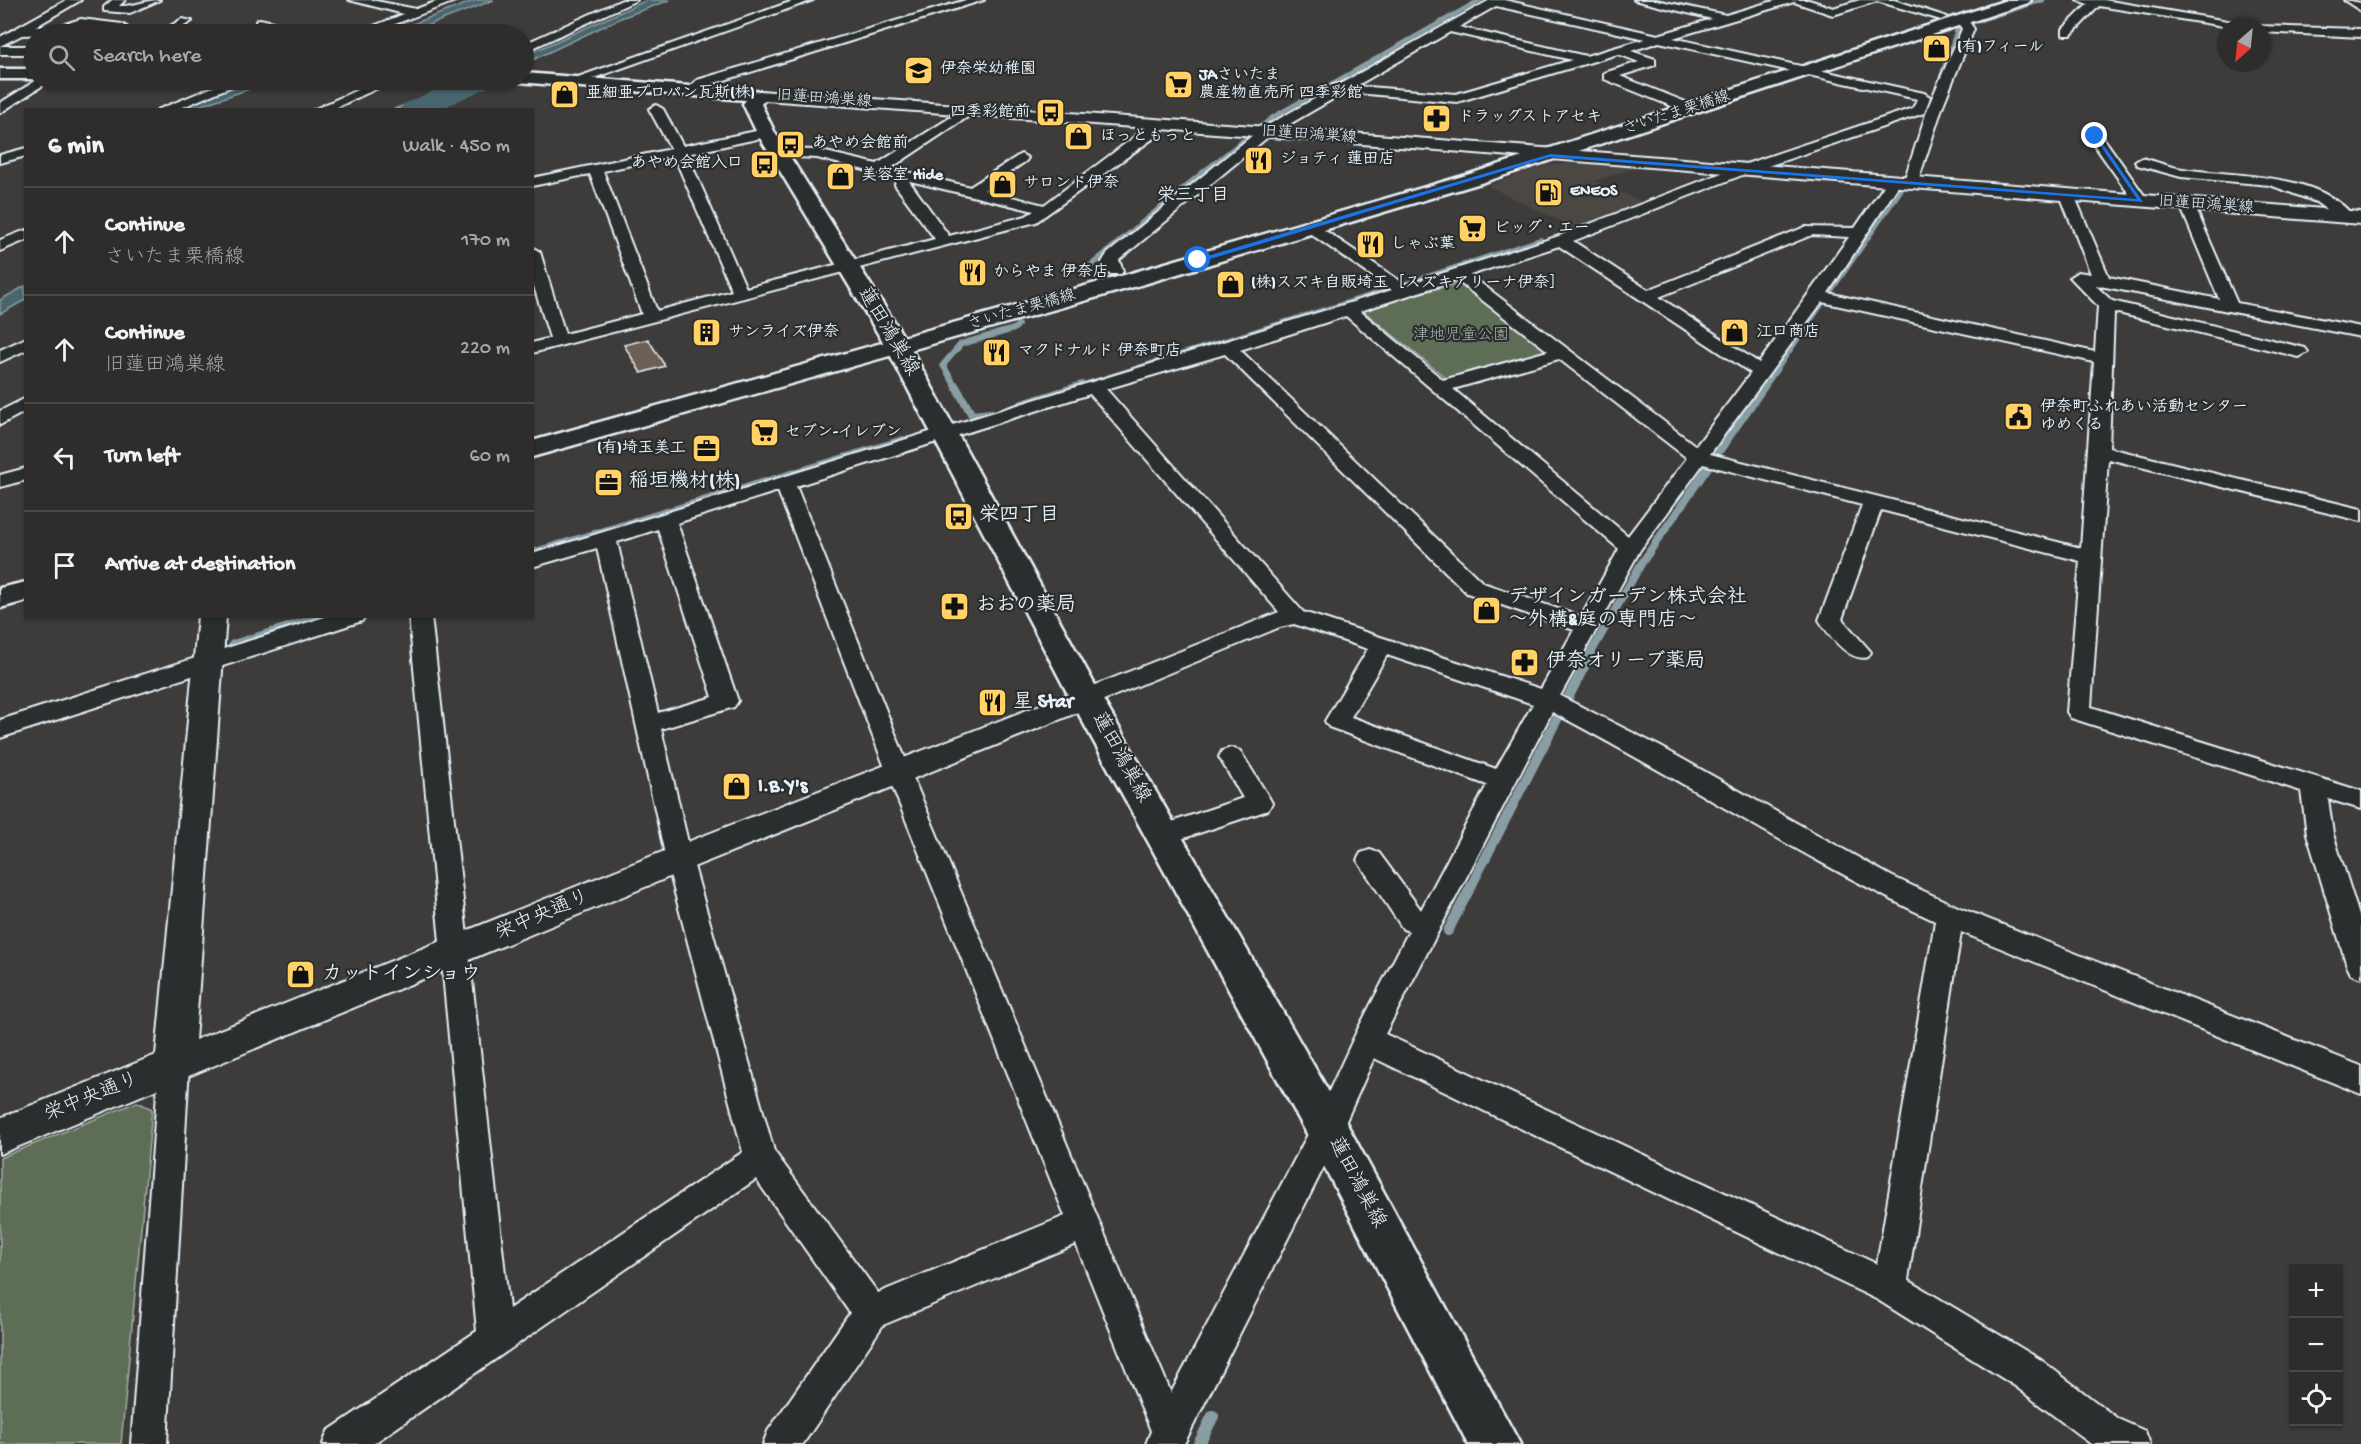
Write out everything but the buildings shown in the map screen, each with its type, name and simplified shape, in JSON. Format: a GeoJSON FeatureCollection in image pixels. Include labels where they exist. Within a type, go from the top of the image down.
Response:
{"type":"FeatureCollection","features":[{"type":"Feature","properties":{"kind":"main road","name":"さいたま栗橋線"},"geometry":{"type":"LineString","coordinates":[[1951,18],[1992,0]]}},
{"type":"Feature","properties":{"kind":"main road","name":"さいたま栗橋線"},"geometry":{"type":"LineString","coordinates":[[534,448],[1115,271],[1163,259],[1683,106],[1951,18],[2023,0]]}},
{"type":"Feature","properties":{"kind":"main road"},"geometry":{"type":"LineString","coordinates":[[0,74],[24,74]]}},
{"type":"Feature","properties":{"kind":"main road"},"geometry":{"type":"LineString","coordinates":[[534,79],[759,96]]}},
{"type":"Feature","properties":{"kind":"main road","name":"蓮田鴻巣線"},"geometry":{"type":"LineString","coordinates":[[759,96],[752,104],[772,142],[894,340],[1086,698],[1327,1129],[1495,1444]]}},
{"type":"Feature","properties":{"kind":"main road","name":"さいたま栗橋線"},"geometry":{"type":"LineString","coordinates":[[534,433],[894,340],[1310,227],[1550,155],[1683,106]]}},
{"type":"Feature","properties":{"kind":"main road"},"geometry":{"type":"LineString","coordinates":[[0,582],[24,576]]}},
{"type":"Feature","properties":{"kind":"main road"},"geometry":{"type":"LineString","coordinates":[[0,598],[24,592]]}},
{"type":"Feature","properties":{"kind":"street"},"geometry":{"type":"LineString","coordinates":[[32,24],[75,0]]}},
{"type":"Feature","properties":{"kind":"street"},"geometry":{"type":"LineString","coordinates":[[119,0],[108,9],[130,10],[154,0]]}},
{"type":"Feature","properties":{"kind":"street"},"geometry":{"type":"LineString","coordinates":[[356,0],[418,14]]}},
{"type":"Feature","properties":{"kind":"street"},"geometry":{"type":"LineString","coordinates":[[388,24],[452,0]]}},
{"type":"Feature","properties":{"kind":"street"},"geometry":{"type":"LineString","coordinates":[[534,44],[631,0]]}},
{"type":"Feature","properties":{"kind":"street"},"geometry":{"type":"LineString","coordinates":[[570,82],[807,0]]}},
{"type":"Feature","properties":{"kind":"street"},"geometry":{"type":"LineString","coordinates":[[943,0],[961,5]]}},
{"type":"Feature","properties":{"kind":"street"},"geometry":{"type":"LineString","coordinates":[[691,91],[701,83],[978,0]]}},
{"type":"Feature","properties":{"kind":"street"},"geometry":{"type":"LineString","coordinates":[[1338,88],[1456,98],[1618,50],[1660,32],[1684,30],[1790,0]]}},
{"type":"Feature","properties":{"kind":"street"},"geometry":{"type":"LineString","coordinates":[[1798,0],[1833,12],[1872,0]]}},
{"type":"Feature","properties":{"kind":"street"},"geometry":{"type":"LineString","coordinates":[[1167,1438],[1327,1129],[1367,1040],[1426,926],[1502,781],[1630,548],[1818,296],[1860,233],[1903,181],[1929,104],[1968,28],[1951,18],[1882,0]]}},
{"type":"Feature","properties":{"kind":"street"},"geometry":{"type":"LineString","coordinates":[[2084,0],[2217,22]]}},
{"type":"Feature","properties":{"kind":"street"},"geometry":{"type":"LineString","coordinates":[[2350,0],[2361,8]]}},
{"type":"Feature","properties":{"kind":"street"},"geometry":{"type":"LineString","coordinates":[[1115,271],[1110,262],[1113,257],[1254,132],[1496,1],[1660,32],[1799,69],[1924,98],[1929,104]]}},
{"type":"Feature","properties":{"kind":"street"},"geometry":{"type":"LineString","coordinates":[[1646,1],[1726,18]]}},
{"type":"Feature","properties":{"kind":"street"},"geometry":{"type":"LineString","coordinates":[[2067,32],[2096,2]]}},
{"type":"Feature","properties":{"kind":"street"},"geometry":{"type":"LineString","coordinates":[[2199,20],[2208,7]]}},
{"type":"Feature","properties":{"kind":"street"},"geometry":{"type":"LineString","coordinates":[[181,24],[186,21]]}},
{"type":"Feature","properties":{"kind":"street"},"geometry":{"type":"LineString","coordinates":[[76,24],[81,22],[95,24]]}},
{"type":"Feature","properties":{"kind":"street"},"geometry":{"type":"LineString","coordinates":[[260,23],[264,24]]}},
{"type":"Feature","properties":{"kind":"street"},"geometry":{"type":"LineString","coordinates":[[1448,28],[1585,60]]}},
{"type":"Feature","properties":{"kind":"street"},"geometry":{"type":"LineString","coordinates":[[2271,28],[2361,33]]}},
{"type":"Feature","properties":{"kind":"street"},"geometry":{"type":"LineString","coordinates":[[1,44],[24,29]]}},
{"type":"Feature","properties":{"kind":"street"},"geometry":{"type":"LineString","coordinates":[[1,44],[24,48]]}},
{"type":"Feature","properties":{"kind":"street"},"geometry":{"type":"LineString","coordinates":[[1618,50],[1651,62],[1608,76],[1683,106]]}},
{"type":"Feature","properties":{"kind":"street"},"geometry":{"type":"LineString","coordinates":[[0,109],[29,90]]}},
{"type":"Feature","properties":{"kind":"street"},"geometry":{"type":"LineString","coordinates":[[168,108],[214,90]]}},
{"type":"Feature","properties":{"kind":"street"},"geometry":{"type":"LineString","coordinates":[[324,108],[366,90]]}},
{"type":"Feature","properties":{"kind":"street","name":"旧蓮田鴻巣線"},"geometry":{"type":"LineString","coordinates":[[759,96],[1903,181],[2346,217]]}},
{"type":"Feature","properties":{"kind":"street"},"geometry":{"type":"LineString","coordinates":[[534,560],[1094,387],[1228,348],[1458,274],[1561,240],[1746,170],[1919,110],[1929,104]]}},
{"type":"Feature","properties":{"kind":"street"},"geometry":{"type":"LineString","coordinates":[[656,109],[679,151],[741,294]]}},
{"type":"Feature","properties":{"kind":"street"},"geometry":{"type":"LineString","coordinates":[[879,170],[967,111]]}},
{"type":"Feature","properties":{"kind":"street"},"geometry":{"type":"LineString","coordinates":[[534,347],[1031,219],[1047,210],[1153,132],[1159,125]]}},
{"type":"Feature","properties":{"kind":"street"},"geometry":{"type":"LineString","coordinates":[[2095,136],[2141,201]]}},
{"type":"Feature","properties":{"kind":"street"},"geometry":{"type":"LineString","coordinates":[[534,182],[679,151],[772,142],[1047,210]]}},
{"type":"Feature","properties":{"kind":"street"},"geometry":{"type":"LineString","coordinates":[[0,159],[24,153]]}},
{"type":"Feature","properties":{"kind":"street"},"geometry":{"type":"LineString","coordinates":[[972,192],[1021,158]]}},
{"type":"Feature","properties":{"kind":"street"},"geometry":{"type":"LineString","coordinates":[[2142,162],[2181,173],[2236,176],[2272,181],[2321,199],[2361,230]]}},
{"type":"Feature","properties":{"kind":"street"},"geometry":{"type":"LineString","coordinates":[[596,169],[651,316]]}},
{"type":"Feature","properties":{"kind":"street"},"geometry":{"type":"LineString","coordinates":[[907,176],[902,180],[902,185],[945,241]]}},
{"type":"Feature","properties":{"kind":"street"},"geometry":{"type":"LineString","coordinates":[[2067,195],[2102,281]]}},
{"type":"Feature","properties":{"kind":"street"},"geometry":{"type":"LineString","coordinates":[[2187,205],[2230,306]]}},
{"type":"Feature","properties":{"kind":"street"},"geometry":{"type":"LineString","coordinates":[[1310,227],[1404,291]]}},
{"type":"Feature","properties":{"kind":"street"},"geometry":{"type":"LineString","coordinates":[[1647,296],[1810,230],[1860,233]]}},
{"type":"Feature","properties":{"kind":"street"},"geometry":{"type":"LineString","coordinates":[[2,243],[24,235]]}},
{"type":"Feature","properties":{"kind":"street"},"geometry":{"type":"LineString","coordinates":[[1561,240],[1761,371]]}},
{"type":"Feature","properties":{"kind":"street"},"geometry":{"type":"LineString","coordinates":[[534,259],[559,341]]}},
{"type":"Feature","properties":{"kind":"street"},"geometry":{"type":"LineString","coordinates":[[1458,274],[1698,457],[2090,557]]}},
{"type":"Feature","properties":{"kind":"street"},"geometry":{"type":"LineString","coordinates":[[2299,352],[2106,305],[2078,277],[2361,332]]}},
{"type":"Feature","properties":{"kind":"street"},"geometry":{"type":"LineString","coordinates":[[1818,296],[2103,358]]}},
{"type":"Feature","properties":{"kind":"street"},"geometry":{"type":"LineString","coordinates":[[2106,305],[2099,451],[2079,712],[2361,800]]}},
{"type":"Feature","properties":{"kind":"street"},"geometry":{"type":"LineString","coordinates":[[1348,309],[1630,548]]}},
{"type":"Feature","properties":{"kind":"street"},"geometry":{"type":"LineString","coordinates":[[0,357],[24,344]]}},
{"type":"Feature","properties":{"kind":"street"},"geometry":{"type":"LineString","coordinates":[[1228,348],[1475,588],[1587,627]]}},
{"type":"Feature","properties":{"kind":"street"},"geometry":{"type":"LineString","coordinates":[[1439,387],[1561,353]]}},
{"type":"Feature","properties":{"kind":"street"},"geometry":{"type":"LineString","coordinates":[[1094,387],[1295,617]]}},
{"type":"Feature","properties":{"kind":"street"},"geometry":{"type":"LineString","coordinates":[[0,419],[24,404]]}},
{"type":"Feature","properties":{"kind":"street"},"geometry":{"type":"LineString","coordinates":[[2099,451],[2361,515]]}},
{"type":"Feature","properties":{"kind":"street"},"geometry":{"type":"LineString","coordinates":[[0,481],[24,474]]}},
{"type":"Feature","properties":{"kind":"street"},"geometry":{"type":"LineString","coordinates":[[785,484],[899,773],[1084,1224],[1167,1438]]}},
{"type":"Feature","properties":{"kind":"street"},"geometry":{"type":"LineString","coordinates":[[1860,652],[1830,620],[1873,503]]}},
{"type":"Feature","properties":{"kind":"street"},"geometry":{"type":"LineString","coordinates":[[650,724],[726,701],[666,520]]}},
{"type":"Feature","properties":{"kind":"street"},"geometry":{"type":"LineString","coordinates":[[606,539],[679,859],[760,1158],[871,1313]]}},
{"type":"Feature","properties":{"kind":"street"},"geometry":{"type":"LineString","coordinates":[[1086,698],[1276,620],[1295,617],[1548,700],[1652,753],[1882,884],[1950,916],[2361,1080]]}},
{"type":"Feature","properties":{"kind":"street"},"geometry":{"type":"LineString","coordinates":[[149,1444],[174,1066],[212,618]]}},
{"type":"Feature","properties":{"kind":"street"},"geometry":{"type":"LineString","coordinates":[[0,729],[348,618]]}},
{"type":"Feature","properties":{"kind":"street"},"geometry":{"type":"LineString","coordinates":[[420,618],[453,953],[495,1340]]}},
{"type":"Feature","properties":{"kind":"street"},"geometry":{"type":"LineString","coordinates":[[1382,645],[1337,721],[1502,781]]}},
{"type":"Feature","properties":{"kind":"street","name":"栄中央通り"},"geometry":{"type":"LineString","coordinates":[[0,1136],[679,859],[1086,698]]}},
{"type":"Feature","properties":{"kind":"street"},"geometry":{"type":"LineString","coordinates":[[1163,835],[1259,803],[1231,757]]}},
{"type":"Feature","properties":{"kind":"street"},"geometry":{"type":"LineString","coordinates":[[2313,785],[2320,834],[2361,966]]}},
{"type":"Feature","properties":{"kind":"street"},"geometry":{"type":"LineString","coordinates":[[1370,860],[1413,921],[1426,926]]}},
{"type":"Feature","properties":{"kind":"street"},"geometry":{"type":"LineString","coordinates":[[1890,1288],[1950,916]]}},
{"type":"Feature","properties":{"kind":"street"},"geometry":{"type":"LineString","coordinates":[[1367,1040],[1890,1288],[2028,1374],[2105,1432],[2132,1444]]}},
{"type":"Feature","properties":{"kind":"street"},"geometry":{"type":"LineString","coordinates":[[341,1444],[760,1158]]}},
{"type":"Feature","properties":{"kind":"street"},"geometry":{"type":"LineString","coordinates":[[781,1444],[871,1313],[1084,1224]]}},
{"type":"Feature","properties":{"kind":"shaded area"},"geometry":{"type":"Polygon","coordinates":[[[1579,163],[1637,167],[1595,181],[1645,203],[1574,228],[1488,186],[1545,165],[1579,163]]]}},
{"type":"Feature","properties":{"kind":"green space","name":"津地児童公園"},"geometry":{"type":"Polygon","coordinates":[[[1459,283],[1554,352],[1451,382],[1361,309],[1459,283]]]}},
{"type":"Feature","properties":{"kind":"green space"},"geometry":{"type":"Polygon","coordinates":[[[137,1102],[152,1109],[121,1444],[0,1444],[0,1158],[137,1102]]]}},
{"type":"Feature","properties":{"kind":"water"},"geometry":{"type":"Polygon","coordinates":[[[476,0],[494,0],[431,24],[412,24],[476,0]]]}},
{"type":"Feature","properties":{"kind":"water"},"geometry":{"type":"Polygon","coordinates":[[[647,0],[670,0],[621,18],[534,59],[534,51],[647,0]]]}},
{"type":"Feature","properties":{"kind":"water"},"geometry":{"type":"Polygon","coordinates":[[[227,90],[246,90],[193,108],[175,108],[227,90]]]}},
{"type":"Feature","properties":{"kind":"water"},"geometry":{"type":"Polygon","coordinates":[[[444,90],[461,90],[416,108],[397,108],[444,90]]]}},
{"type":"Feature","properties":{"kind":"water"},"geometry":{"type":"Polygon","coordinates":[[[24,287],[24,301],[0,314],[0,300],[24,287]]]}},
{"type":"Feature","properties":{"kind":"waterway"},"geometry":{"type":"LineString","coordinates":[[1204,171],[1273,117],[1480,0]]}},
{"type":"Feature","properties":{"kind":"waterway"},"geometry":{"type":"LineString","coordinates":[[1937,89],[1958,27],[2043,0]]}},
{"type":"Feature","properties":{"kind":"waterway"},"geometry":{"type":"LineString","coordinates":[[418,108],[458,90]]}},
{"type":"Feature","properties":{"kind":"waterway"},"geometry":{"type":"LineString","coordinates":[[1087,269],[1206,170]]}},
{"type":"Feature","properties":{"kind":"waterway"},"geometry":{"type":"LineString","coordinates":[[1764,387],[1903,186],[1907,176]]}},
{"type":"Feature","properties":{"kind":"waterway"},"geometry":{"type":"LineString","coordinates":[[1403,285],[1540,240]]}},
{"type":"Feature","properties":{"kind":"waterway"},"geometry":{"type":"LineString","coordinates":[[1077,387],[1392,289]]}},
{"type":"Feature","properties":{"kind":"waterway"},"geometry":{"type":"LineString","coordinates":[[956,387],[943,365],[961,344],[1014,329],[1018,325]]}},
{"type":"Feature","properties":{"kind":"waterway"},"geometry":{"type":"LineString","coordinates":[[955,385],[972,415],[991,413]]}},
{"type":"Feature","properties":{"kind":"waterway"},"geometry":{"type":"LineString","coordinates":[[1022,404],[1082,385]]}},
{"type":"Feature","properties":{"kind":"waterway"},"geometry":{"type":"LineString","coordinates":[[1587,660],[1641,564],[1765,385]]}},
{"type":"Feature","properties":{"kind":"waterway"},"geometry":{"type":"LineString","coordinates":[[534,552],[903,440]]}},
{"type":"Feature","properties":{"kind":"waterway"},"geometry":{"type":"LineString","coordinates":[[233,644],[317,618]]}},
{"type":"Feature","properties":{"kind":"waterway"},"geometry":{"type":"LineString","coordinates":[[1448,931],[1588,659]]}},
{"type":"Feature","properties":{"kind":"waterway"},"geometry":{"type":"LineString","coordinates":[[1199,1444],[1213,1416]]}},
{"type":"Feature","properties":{"kind":"place","name":"(有)フィール"},"geometry":{"type":"Point","coordinates":[1936,48]}},
{"type":"Feature","properties":{"kind":"place","name":"伊奈栄幼稚園"},"geometry":{"type":"Point","coordinates":[919,70]}},
{"type":"Feature","properties":{"kind":"place","name":"JAさいたま 農産物直売所 四季彩館"},"geometry":{"type":"Point","coordinates":[1178,85]}},
{"type":"Feature","properties":{"kind":"place","name":"亜細亜プロパン瓦斯(株)"},"geometry":{"type":"Point","coordinates":[565,94]}},
{"type":"Feature","properties":{"kind":"place","name":"四季彩館前"},"geometry":{"type":"Point","coordinates":[1051,113]}},
{"type":"Feature","properties":{"kind":"place","name":"ドラッグストアセキ"},"geometry":{"type":"Point","coordinates":[1437,118]}},
{"type":"Feature","properties":{"kind":"place","name":"ほっともっと"},"geometry":{"type":"Point","coordinates":[1079,137]}},
{"type":"Feature","properties":{"kind":"place","name":"あやめ会館前"},"geometry":{"type":"Point","coordinates":[791,144]}},
{"type":"Feature","properties":{"kind":"place","name":"ジョティ 蓮田店"},"geometry":{"type":"Point","coordinates":[1259,160]}},
{"type":"Feature","properties":{"kind":"place","name":"あやめ会館入口"},"geometry":{"type":"Point","coordinates":[764,164]}},
{"type":"Feature","properties":{"kind":"place","name":"美容室 Hide"},"geometry":{"type":"Point","coordinates":[840,176]}},
{"type":"Feature","properties":{"kind":"place","name":"サロンド伊奈"},"geometry":{"type":"Point","coordinates":[1002,184]}},
{"type":"Feature","properties":{"kind":"place","name":"ENEOS"},"geometry":{"type":"Point","coordinates":[1549,192]}},
{"type":"Feature","properties":{"kind":"place","name":"ビッグ・エー"},"geometry":{"type":"Point","coordinates":[1473,229]}},
{"type":"Feature","properties":{"kind":"place","name":"しゃぶ葉"},"geometry":{"type":"Point","coordinates":[1370,245]}},
{"type":"Feature","properties":{"kind":"place","name":"からやま 伊奈店"},"geometry":{"type":"Point","coordinates":[972,273]}},
{"type":"Feature","properties":{"kind":"place","name":"(株)スズキ自販埼玉［スズキアリーナ伊奈］"},"geometry":{"type":"Point","coordinates":[1230,284]}},
{"type":"Feature","properties":{"kind":"place","name":"サンライズ伊奈"},"geometry":{"type":"Point","coordinates":[707,333]}},
{"type":"Feature","properties":{"kind":"place","name":"江口商店"},"geometry":{"type":"Point","coordinates":[1735,333]}},
{"type":"Feature","properties":{"kind":"place","name":"マクドナルド 伊奈町店"},"geometry":{"type":"Point","coordinates":[997,352]}},
{"type":"Feature","properties":{"kind":"place","name":"伊奈町ふれあい活動センター ゆめくる"},"geometry":{"type":"Point","coordinates":[2019,417]}},
{"type":"Feature","properties":{"kind":"place","name":"セブン-イレブン"},"geometry":{"type":"Point","coordinates":[764,433]}},
{"type":"Feature","properties":{"kind":"place","name":"(有)埼玉美工"},"geometry":{"type":"Point","coordinates":[707,449]}},
{"type":"Feature","properties":{"kind":"place","name":"稲垣機材(株)"},"geometry":{"type":"Point","coordinates":[608,482]}},
{"type":"Feature","properties":{"kind":"place","name":"栄四丁目"},"geometry":{"type":"Point","coordinates":[958,516]}},
{"type":"Feature","properties":{"kind":"place","name":"おおの薬局"},"geometry":{"type":"Point","coordinates":[955,606]}},
{"type":"Feature","properties":{"kind":"place","name":"デザインガーデン株式会社 ～外構&庭の専門店～"},"geometry":{"type":"Point","coordinates":[1487,610]}},
{"type":"Feature","properties":{"kind":"place","name":"伊奈オリーブ薬局"},"geometry":{"type":"Point","coordinates":[1525,662]}},
{"type":"Feature","properties":{"kind":"place","name":"星 Star"},"geometry":{"type":"Point","coordinates":[992,703]}},
{"type":"Feature","properties":{"kind":"place","name":"I.B.Y's"},"geometry":{"type":"Point","coordinates":[737,787]}},
{"type":"Feature","properties":{"kind":"place","name":"カットインショウ"},"geometry":{"type":"Point","coordinates":[301,975]}},
{"type":"Feature","properties":{"kind":"district","name":"栄三丁目"},"geometry":{"type":"Point","coordinates":[1193,196]}},
{"type":"Feature","properties":{"kind":"route"},"geometry":{"type":"LineString","coordinates":[[1198,260],[1550,155],[1911,181],[2141,201],[2095,136]]}}]}
